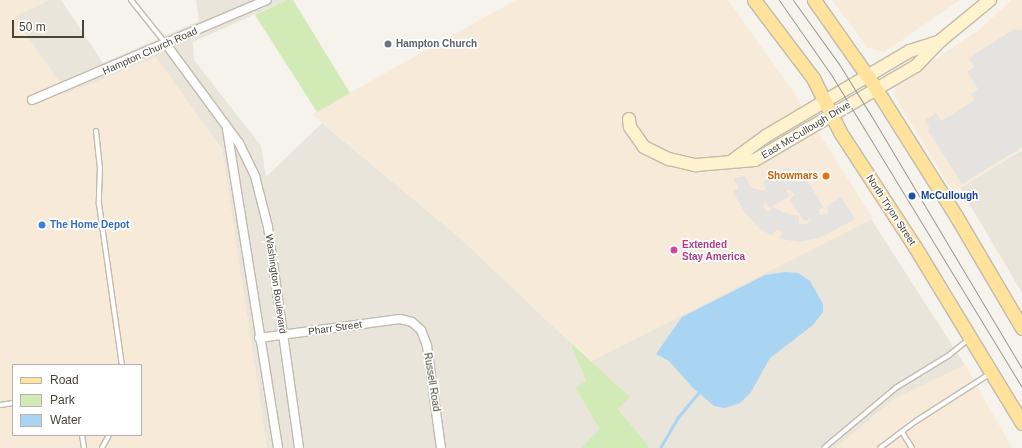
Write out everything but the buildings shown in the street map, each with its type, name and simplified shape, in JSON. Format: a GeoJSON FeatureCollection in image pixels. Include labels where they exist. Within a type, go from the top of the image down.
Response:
{"type":"FeatureCollection","features":[{"type":"Feature","properties":{"kind":"main road","name":"North Tryon Street"},"geometry":{"type":"LineString","coordinates":[[754,0],[800,60],[832,115],[971,338],[1022,423]]}},
{"type":"Feature","properties":{"kind":"main road"},"geometry":{"type":"LineString","coordinates":[[814,0],[868,76],[956,216],[1022,328]]}},
{"type":"Feature","properties":{"kind":"street","name":"Hampton Church Road"},"geometry":{"type":"LineString","coordinates":[[32,100],[267,0]]}},
{"type":"Feature","properties":{"kind":"street"},"geometry":{"type":"LineString","coordinates":[[940,41],[990,0]]}},
{"type":"Feature","properties":{"kind":"street","name":"East McCullough Drive"},"geometry":{"type":"LineString","coordinates":[[733,160],[754,144],[824,100],[910,51],[940,41]]}},
{"type":"Feature","properties":{"kind":"street","name":"East McCullough Drive"},"geometry":{"type":"LineString","coordinates":[[629,119],[630,127],[644,147],[669,159],[696,165],[733,160],[746,161],[760,158],[916,66],[940,41]]}},
{"type":"Feature","properties":{"kind":"street","name":"Washington Boulevard"},"geometry":{"type":"LineString","coordinates":[[166,44],[249,161],[265,208],[300,448]]}},
{"type":"Feature","properties":{"kind":"street","name":"Washington Boulevard"},"geometry":{"type":"LineString","coordinates":[[227,128],[259,338],[278,448]]}},
{"type":"Feature","properties":{"kind":"street","name":"Pharr Street"},"geometry":{"type":"LineString","coordinates":[[259,338],[400,319],[412,322]]}},
{"type":"Feature","properties":{"kind":"street","name":"Russell Road"},"geometry":{"type":"LineString","coordinates":[[412,322],[421,330],[427,346],[441,448]]}},
{"type":"Feature","properties":{"kind":"lane"},"geometry":{"type":"LineString","coordinates":[[131,0],[166,44]]}},
{"type":"Feature","properties":{"kind":"lane"},"geometry":{"type":"LineString","coordinates":[[96,131],[100,167],[98,204],[122,364]]}},
{"type":"Feature","properties":{"kind":"lane"},"geometry":{"type":"LineString","coordinates":[[824,448],[898,387],[948,356],[971,338]]}},
{"type":"Feature","properties":{"kind":"lane"},"geometry":{"type":"LineString","coordinates":[[880,448],[992,373]]}},
{"type":"Feature","properties":{"kind":"lane"},"geometry":{"type":"LineString","coordinates":[[0,405],[12,403]]}},
{"type":"Feature","properties":{"kind":"lane"},"geometry":{"type":"LineString","coordinates":[[902,432],[912,448]]}},
{"type":"Feature","properties":{"kind":"lane"},"geometry":{"type":"LineString","coordinates":[[82,436],[84,448]]}},
{"type":"Feature","properties":{"kind":"lane"},"geometry":{"type":"LineString","coordinates":[[102,448],[108,436]]}},
{"type":"Feature","properties":{"kind":"shaded area"},"geometry":{"type":"Polygon","coordinates":[[[0,0],[49,0],[14,17],[58,80],[65,94],[156,57],[222,149],[267,448],[0,448],[0,0]]]}},
{"type":"Feature","properties":{"kind":"shaded area"},"geometry":{"type":"Polygon","coordinates":[[[49,0],[61,0],[103,63],[199,21],[196,0],[287,0],[193,42],[194,60],[261,146],[266,177],[322,123],[460,238],[570,342],[586,381],[575,387],[599,429],[581,448],[267,448],[222,149],[156,58],[65,95],[58,80],[13,17],[49,0]]]}},
{"type":"Feature","properties":{"kind":"shaded area"},"geometry":{"type":"Polygon","coordinates":[[[516,0],[728,0],[794,93],[873,219],[591,361],[460,238],[312,114],[516,0]]]}},
{"type":"Feature","properties":{"kind":"shaded area"},"geometry":{"type":"Polygon","coordinates":[[[832,0],[960,0],[884,52],[868,48],[832,0]]]}},
{"type":"Feature","properties":{"kind":"shaded area"},"geometry":{"type":"Polygon","coordinates":[[[1012,0],[1022,0],[1022,149],[953,192],[895,97],[894,91],[898,84],[979,30],[1012,0]]]}},
{"type":"Feature","properties":{"kind":"shaded area"},"geometry":{"type":"Polygon","coordinates":[[[1014,29],[1022,30],[1022,147],[962,184],[928,130],[930,129],[925,120],[936,113],[941,121],[975,100],[971,94],[978,89],[967,72],[974,67],[969,58],[1014,29]]]}},
{"type":"Feature","properties":{"kind":"shaded area"},"geometry":{"type":"Polygon","coordinates":[[[1022,150],[1022,293],[960,188],[1022,150]]]}},
{"type":"Feature","properties":{"kind":"shaded area"},"geometry":{"type":"Polygon","coordinates":[[[788,167],[793,173],[800,169],[824,208],[819,210],[820,215],[829,213],[827,206],[841,197],[855,219],[822,237],[800,242],[780,239],[782,232],[777,229],[772,236],[759,228],[745,213],[733,192],[738,188],[734,178],[745,176],[752,188],[765,191],[766,187],[763,182],[788,167]],[[788,189],[786,191],[789,196],[770,208],[765,202],[763,207],[768,212],[773,207],[785,213],[799,216],[799,224],[808,224],[810,219],[804,221],[790,200],[795,194],[788,189]]]}},
{"type":"Feature","properties":{"kind":"shaded area"},"geometry":{"type":"Polygon","coordinates":[[[871,219],[965,365],[894,399],[836,448],[650,448],[618,409],[629,397],[591,361],[871,219]]]}},
{"type":"Feature","properties":{"kind":"shaded area"},"geometry":{"type":"Polygon","coordinates":[[[965,365],[1012,448],[836,448],[894,399],[965,365]]]}},
{"type":"Feature","properties":{"kind":"green space"},"geometry":{"type":"Polygon","coordinates":[[[287,0],[293,0],[350,93],[317,112],[255,15],[287,0]]]}},
{"type":"Feature","properties":{"kind":"green space"},"geometry":{"type":"Polygon","coordinates":[[[570,342],[630,397],[618,409],[650,448],[581,448],[599,429],[575,387],[586,381],[570,342]]]}},
{"type":"Feature","properties":{"kind":"water"},"geometry":{"type":"Polygon","coordinates":[[[786,272],[798,273],[810,281],[823,304],[823,312],[813,325],[770,358],[751,392],[740,403],[725,408],[714,406],[693,388],[669,361],[656,354],[682,317],[765,275],[786,272]]]}},
{"type":"Feature","properties":{"kind":"waterway"},"geometry":{"type":"LineString","coordinates":[[660,448],[678,417],[700,391]]}},
{"type":"Feature","properties":{"kind":"tram line"},"geometry":{"type":"LineString","coordinates":[[779,0],[832,76],[1022,387]]}},
{"type":"Feature","properties":{"kind":"tram line"},"geometry":{"type":"LineString","coordinates":[[793,0],[839,64],[872,117],[1022,369]]}},
{"type":"Feature","properties":{"kind":"place","name":"Hampton Church"},"geometry":{"type":"Point","coordinates":[388,44]}},
{"type":"Feature","properties":{"kind":"place","name":"Showmars"},"geometry":{"type":"Point","coordinates":[826,176]}},
{"type":"Feature","properties":{"kind":"place","name":"McCullough"},"geometry":{"type":"Point","coordinates":[912,196]}},
{"type":"Feature","properties":{"kind":"place","name":"The Home Depot"},"geometry":{"type":"Point","coordinates":[42,225]}},
{"type":"Feature","properties":{"kind":"place","name":"Extended Stay America"},"geometry":{"type":"Point","coordinates":[674,250]}}]}
